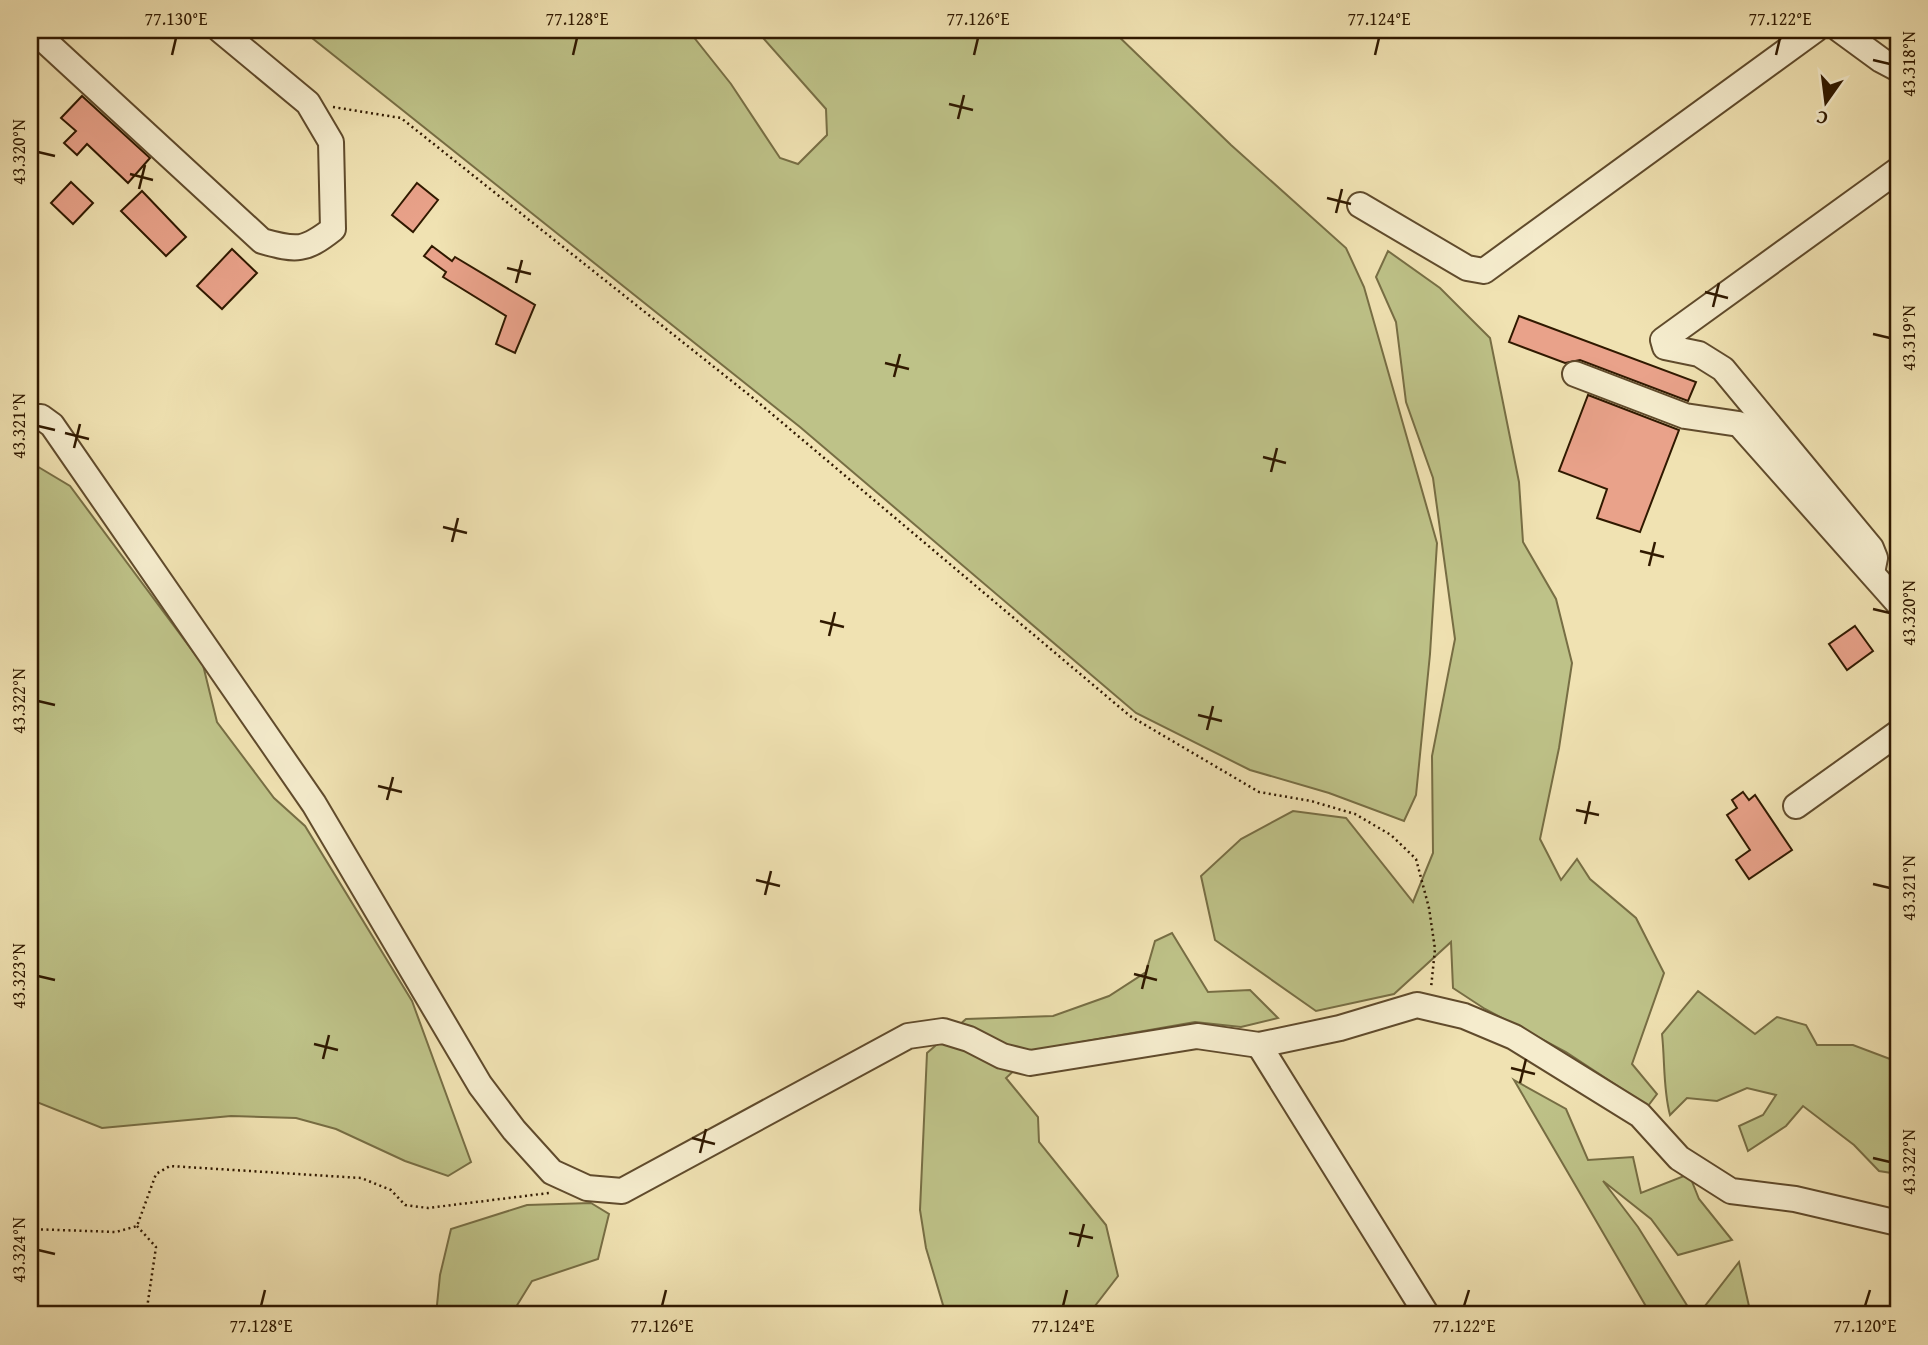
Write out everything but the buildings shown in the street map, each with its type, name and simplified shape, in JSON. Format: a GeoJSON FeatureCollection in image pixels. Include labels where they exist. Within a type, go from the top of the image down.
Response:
{"type":"FeatureCollection","features":[{"type":"Feature","properties":{"kind":"street"},"geometry":{"type":"LineString","coordinates":[[33,30],[262,241],[290,249],[311,246],[333,229],[331,142],[308,103],[220,30]]}},
{"type":"Feature","properties":{"kind":"street"},"geometry":{"type":"LineString","coordinates":[[1360,205],[1467,268],[1484,271],[1815,30]]}},
{"type":"Feature","properties":{"kind":"street"},"geometry":{"type":"LineString","coordinates":[[1840,30],[1881,61],[1898,69]]}},
{"type":"Feature","properties":{"kind":"street"},"geometry":{"type":"LineString","coordinates":[[1872,573],[1875,558],[1871,548],[1723,369],[1699,354],[1665,347],[1663,341],[1898,170]]}},
{"type":"Feature","properties":{"kind":"street"},"geometry":{"type":"LineString","coordinates":[[1575,374],[1685,416],[1739,424],[1898,603]]}},
{"type":"Feature","properties":{"kind":"street"},"geometry":{"type":"LineString","coordinates":[[30,417],[41,417],[52,425],[314,804],[481,1086],[514,1130],[552,1172],[587,1188],[622,1191],[908,1036],[943,1031],[969,1039],[1002,1056],[1030,1063],[1197,1036],[1259,1045],[1340,1028],[1418,1005],[1464,1016],[1514,1037],[1640,1115],[1679,1158],[1731,1191],[1795,1199],[1898,1223]]}},
{"type":"Feature","properties":{"kind":"street"},"geometry":{"type":"LineString","coordinates":[[1796,806],[1898,733]]}},
{"type":"Feature","properties":{"kind":"street"},"geometry":{"type":"LineString","coordinates":[[1259,1045],[1427,1315]]}},
{"type":"Feature","properties":{"kind":"path"},"geometry":{"type":"LineString","coordinates":[[308,103],[401,118],[753,398],[1130,716],[1259,792],[1311,801],[1355,814],[1391,835],[1416,859],[1429,908],[1435,949],[1429,1008]]}},
{"type":"Feature","properties":{"kind":"path"},"geometry":{"type":"LineString","coordinates":[[137,1226],[156,1174],[170,1166],[361,1178],[391,1190],[405,1205],[428,1208],[587,1188]]}},
{"type":"Feature","properties":{"kind":"path"},"geometry":{"type":"LineString","coordinates":[[30,1229],[116,1232],[137,1226]]}},
{"type":"Feature","properties":{"kind":"path"},"geometry":{"type":"LineString","coordinates":[[137,1226],[156,1247],[146,1315]]}},
{"type":"Feature","properties":{"kind":"green space"},"geometry":{"type":"Polygon","coordinates":[[[302,30],[688,30],[731,84],[780,158],[798,164],[827,135],[826,109],[756,30],[1112,30],[1231,145],[1346,248],[1364,287],[1437,543],[1430,654],[1416,795],[1404,821],[1329,793],[1250,770],[1136,713],[800,427],[302,30]]]}},
{"type":"Feature","properties":{"kind":"green space"},"geometry":{"type":"Polygon","coordinates":[[[1388,251],[1440,288],[1490,338],[1519,482],[1523,542],[1556,599],[1572,663],[1559,748],[1540,839],[1561,880],[1577,859],[1590,879],[1636,918],[1664,973],[1632,1064],[1657,1094],[1648,1106],[1566,1052],[1485,1009],[1453,988],[1451,942],[1394,994],[1316,1011],[1215,940],[1201,876],[1241,839],[1293,811],[1346,818],[1413,902],[1433,853],[1432,756],[1455,639],[1433,478],[1406,402],[1396,322],[1376,277],[1388,251]]]}},
{"type":"Feature","properties":{"kind":"green space"},"geometry":{"type":"Polygon","coordinates":[[[30,462],[70,486],[203,665],[217,722],[274,798],[305,826],[412,1001],[471,1162],[448,1176],[405,1161],[336,1129],[296,1118],[231,1116],[102,1128],[34,1101],[30,1096],[30,462]]]}},
{"type":"Feature","properties":{"kind":"green space"},"geometry":{"type":"Polygon","coordinates":[[[1172,933],[1208,992],[1250,990],[1278,1018],[1241,1027],[1195,1022],[1036,1050],[1006,1078],[1038,1117],[1039,1142],[1106,1225],[1118,1276],[1088,1315],[946,1315],[926,1248],[920,1210],[927,1053],[966,1019],[1053,1016],[1109,996],[1146,972],[1155,941],[1172,933]]]}},
{"type":"Feature","properties":{"kind":"green space"},"geometry":{"type":"Polygon","coordinates":[[[1698,991],[1755,1034],[1777,1017],[1806,1025],[1817,1045],[1853,1045],[1898,1062],[1898,1174],[1879,1171],[1854,1145],[1803,1106],[1786,1126],[1748,1151],[1739,1126],[1763,1115],[1776,1095],[1747,1088],[1717,1101],[1687,1098],[1670,1115],[1662,1034],[1698,991]]]}},
{"type":"Feature","properties":{"kind":"green space"},"geometry":{"type":"Polygon","coordinates":[[[1514,1080],[1566,1109],[1588,1160],[1633,1157],[1641,1193],[1689,1174],[1699,1199],[1732,1240],[1678,1255],[1651,1219],[1603,1181],[1638,1227],[1693,1315],[1651,1315],[1514,1080]]]}},
{"type":"Feature","properties":{"kind":"green space"},"geometry":{"type":"Polygon","coordinates":[[[591,1203],[609,1214],[598,1259],[532,1281],[511,1315],[436,1315],[440,1275],[451,1229],[527,1205],[591,1203]]]}},
{"type":"Feature","properties":{"kind":"green space"},"geometry":{"type":"Polygon","coordinates":[[[1739,1262],[1751,1315],[1698,1315],[1739,1262]]]}}]}
